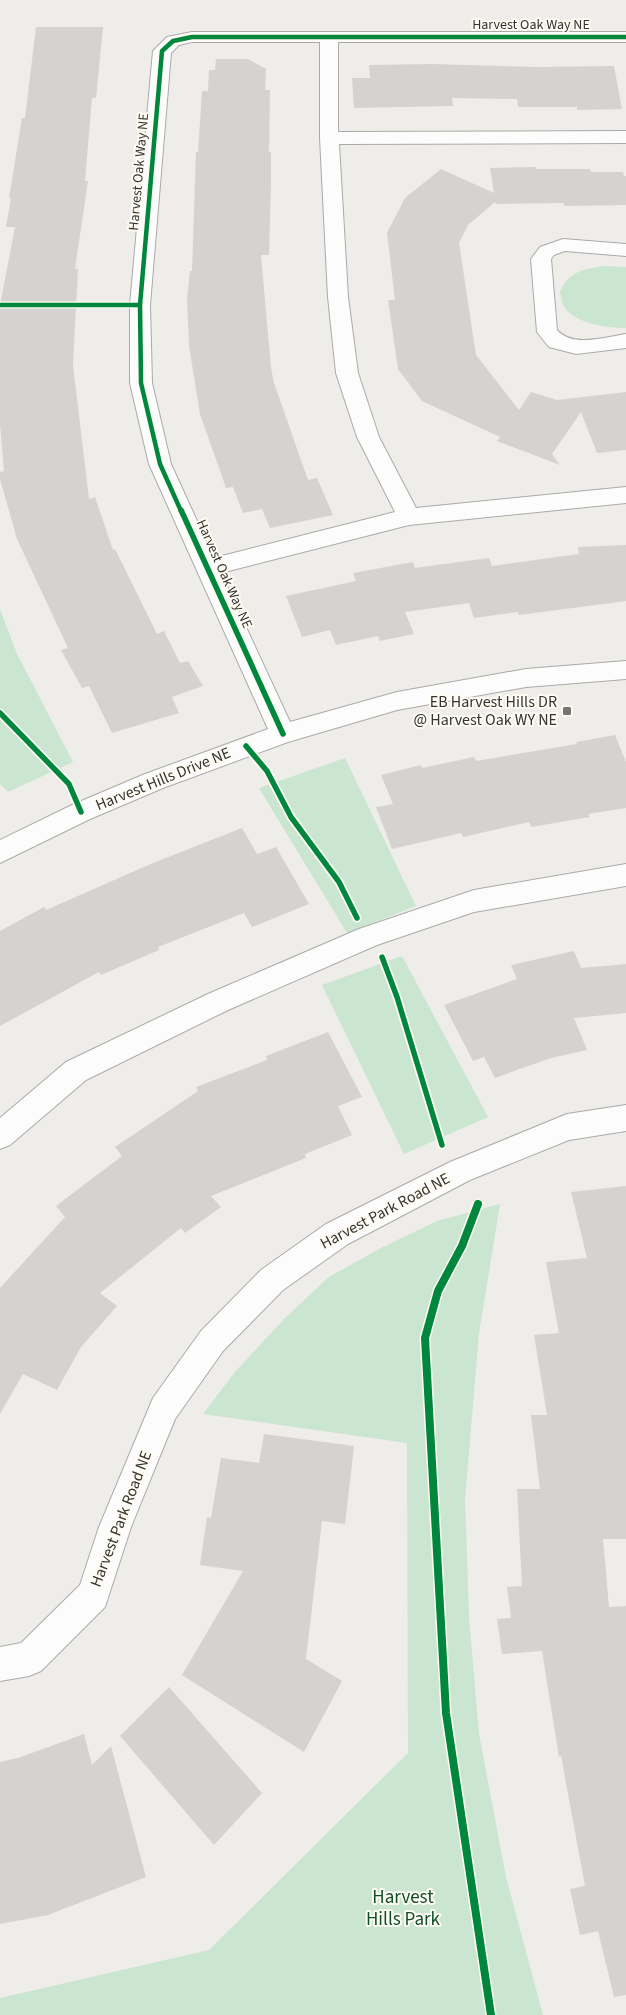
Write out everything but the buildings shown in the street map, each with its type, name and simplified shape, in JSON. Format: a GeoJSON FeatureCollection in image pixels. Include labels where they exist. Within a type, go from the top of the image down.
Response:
{"type":"FeatureCollection","features":[{"type":"Feature","properties":{"kind":"street","name":"Harvest Oak Way NE"},"geometry":{"type":"LineString","coordinates":[[283,734],[160,464],[141,383],[140,305],[162,52],[173,41],[192,37],[626,37]]}},
{"type":"Feature","properties":{"kind":"street"},"geometry":{"type":"LineString","coordinates":[[330,37],[329,138],[338,297],[347,373],[368,437],[409,517]]}},
{"type":"Feature","properties":{"kind":"street"},"geometry":{"type":"LineString","coordinates":[[329,138],[626,137]]}},
{"type":"Feature","properties":{"kind":"street"},"geometry":{"type":"LineString","coordinates":[[626,250],[564,245],[547,251],[540,259],[547,332],[556,342],[576,347],[626,341]]}},
{"type":"Feature","properties":{"kind":"street"},"geometry":{"type":"LineString","coordinates":[[207,568],[409,517],[626,495]]}},
{"type":"Feature","properties":{"kind":"street","name":"Harvest Hills Drive NE"},"geometry":{"type":"LineString","coordinates":[[0,852],[81,812],[145,785],[283,734],[397,701],[526,678],[626,670]]}},
{"type":"Feature","properties":{"kind":"street"},"geometry":{"type":"LineString","coordinates":[[0,1136],[76,1071],[218,1002],[368,937],[474,901],[626,875]]}},
{"type":"Feature","properties":{"kind":"street","name":"Harvest Park Road NE"},"geometry":{"type":"LineString","coordinates":[[0,1664],[29,1659],[93,1595],[115,1527],[164,1409],[212,1341],[272,1280],[337,1234],[460,1171],[567,1127],[626,1118]]}},
{"type":"Feature","properties":{"kind":"green space"},"geometry":{"type":"Polygon","coordinates":[[[603,266],[626,267],[626,328],[602,326],[584,321],[570,313],[563,305],[560,292],[572,276],[583,270],[603,266]]]}},
{"type":"Feature","properties":{"kind":"green space"},"geometry":{"type":"Polygon","coordinates":[[[0,609],[17,654],[73,762],[8,792],[0,784],[0,609]]]}},
{"type":"Feature","properties":{"kind":"green space"},"geometry":{"type":"Polygon","coordinates":[[[345,758],[416,906],[347,933],[259,788],[345,758]]]}},
{"type":"Feature","properties":{"kind":"green space"},"geometry":{"type":"Polygon","coordinates":[[[402,956],[488,1117],[404,1154],[322,985],[402,956]]]}},
{"type":"Feature","properties":{"kind":"green space","name":"Harvest Hills Park"},"geometry":{"type":"Polygon","coordinates":[[[500,1204],[479,1333],[465,1499],[469,1616],[479,1734],[506,1877],[543,2015],[0,2015],[0,1998],[209,1950],[408,1753],[407,1443],[203,1414],[235,1372],[284,1319],[329,1277],[381,1248],[437,1221],[500,1204]]]}},
{"type":"Feature","properties":{"kind":"cycle path"},"geometry":{"type":"LineString","coordinates":[[283,734],[160,464],[141,383],[140,305],[162,51],[173,41],[192,37],[626,37]]}},
{"type":"Feature","properties":{"kind":"cycle path"},"geometry":{"type":"LineString","coordinates":[[0,305],[140,305]]}},
{"type":"Feature","properties":{"kind":"cycle path"},"geometry":{"type":"LineString","coordinates":[[0,713],[69,784],[81,812]]}},
{"type":"Feature","properties":{"kind":"cycle path"},"geometry":{"type":"LineString","coordinates":[[246,746],[267,771],[291,817],[339,882],[357,918]]}},
{"type":"Feature","properties":{"kind":"cycle path"},"geometry":{"type":"LineString","coordinates":[[382,957],[397,997],[442,1145]]}},
{"type":"Feature","properties":{"kind":"cycle path"},"geometry":{"type":"LineString","coordinates":[[478,1204],[462,1246],[438,1291],[425,1338],[446,1713],[491,2015]]}},
{"type":"Feature","properties":{"kind":"place","name":"EB Harvest Hills DR @ Harvest Oak WY NE"},"geometry":{"type":"Point","coordinates":[567,711]}}]}
